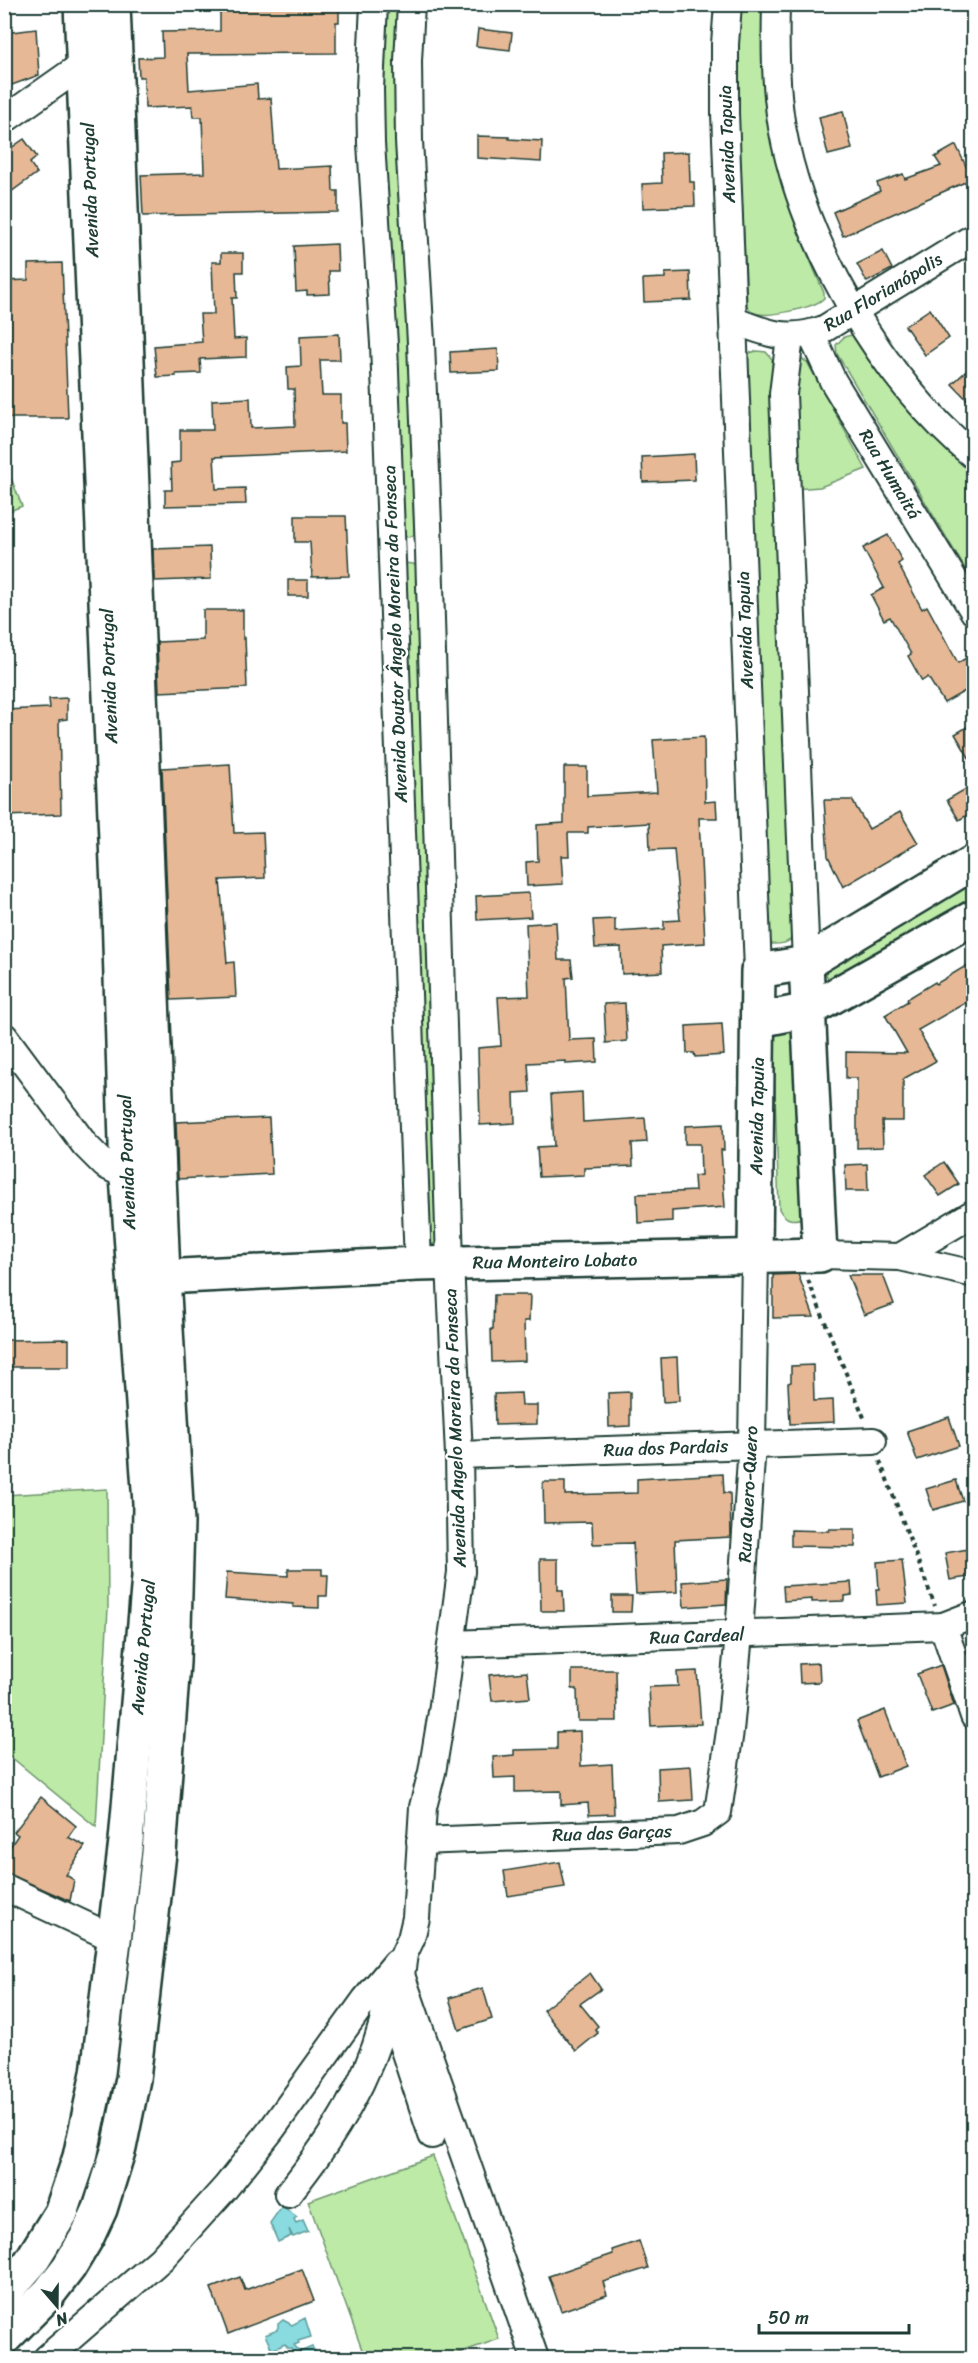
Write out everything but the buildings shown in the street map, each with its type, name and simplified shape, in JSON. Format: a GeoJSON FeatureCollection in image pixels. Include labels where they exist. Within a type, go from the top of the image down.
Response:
{"type":"FeatureCollection","features":[{"type":"Feature","properties":{"kind":"main road","name":"Avenida Portugal"},"geometry":{"type":"LineString","coordinates":[[81,4],[123,622]]}},
{"type":"Feature","properties":{"kind":"main road","name":"Avenida Portugal"},"geometry":{"type":"LineString","coordinates":[[4,2293],[46,2240],[61,2213],[80,2157],[98,2073],[126,1841],[149,1577],[149,1277],[160,1176],[134,910],[123,622],[113,4]]}},
{"type":"Feature","properties":{"kind":"main road"},"geometry":{"type":"LineString","coordinates":[[758,971],[806,963],[974,862]]}},
{"type":"Feature","properties":{"kind":"main road","name":"Avenida Portugal"},"geometry":{"type":"LineString","coordinates":[[134,910],[127,1176],[130,1240],[149,1277]]}},
{"type":"Feature","properties":{"kind":"main road"},"geometry":{"type":"LineString","coordinates":[[759,1020],[809,1010],[974,917]]}},
{"type":"Feature","properties":{"kind":"main road"},"geometry":{"type":"LineString","coordinates":[[806,963],[820,1255]]}},
{"type":"Feature","properties":{"kind":"main road","name":"Avenida Tapuia"},"geometry":{"type":"LineString","coordinates":[[755,1256],[758,971]]}},
{"type":"Feature","properties":{"kind":"main road","name":"Rua Monteiro Lobato"},"geometry":{"type":"LineString","coordinates":[[149,1277],[418,1264],[820,1255]]}},
{"type":"Feature","properties":{"kind":"main road"},"geometry":{"type":"LineString","coordinates":[[4,2338],[14,2331],[56,2284],[87,2237],[100,2209],[119,2148],[133,2079],[159,1853],[173,1662],[177,1522],[149,1277]]}},
{"type":"Feature","properties":{"kind":"street","name":"Avenida Doutor Ângelo Moreira da Fonseca"},"geometry":{"type":"LineString","coordinates":[[374,4],[370,79],[371,143],[384,344],[418,1264]]}},
{"type":"Feature","properties":{"kind":"street","name":"Avenida Doutor Ângelo Moreira da Fonseca"},"geometry":{"type":"LineString","coordinates":[[411,4],[408,61],[409,141],[421,342],[429,550],[450,1263]]}},
{"type":"Feature","properties":{"kind":"street","name":"Avenida Tapuia"},"geometry":{"type":"LineString","coordinates":[[728,4],[725,44],[725,113],[758,971]]}},
{"type":"Feature","properties":{"kind":"street"},"geometry":{"type":"LineString","coordinates":[[776,4],[777,89],[789,160],[814,233],[832,275],[918,402],[944,431],[974,456]]}},
{"type":"Feature","properties":{"kind":"street"},"geometry":{"type":"LineString","coordinates":[[4,120],[85,63]]}},
{"type":"Feature","properties":{"kind":"street"},"geometry":{"type":"LineString","coordinates":[[371,143],[409,141]]}},
{"type":"Feature","properties":{"kind":"street","name":"Rua Florianópolis"},"geometry":{"type":"LineString","coordinates":[[801,335],[824,328],[974,237]]}},
{"type":"Feature","properties":{"kind":"street"},"geometry":{"type":"LineString","coordinates":[[733,320],[761,331],[801,335],[783,394],[806,963]]}},
{"type":"Feature","properties":{"kind":"street","name":"Rua Humaitá"},"geometry":{"type":"LineString","coordinates":[[801,335],[833,381],[974,612]]}},
{"type":"Feature","properties":{"kind":"street"},"geometry":{"type":"LineString","coordinates":[[392,551],[429,550]]}},
{"type":"Feature","properties":{"kind":"street"},"geometry":{"type":"LineString","coordinates":[[4,1035],[85,1145],[105,1165],[127,1176],[160,1176]]}},
{"type":"Feature","properties":{"kind":"street"},"geometry":{"type":"LineString","coordinates":[[900,1257],[974,1213]]}},
{"type":"Feature","properties":{"kind":"street","name":"Rua Monteiro Lobato"},"geometry":{"type":"LineString","coordinates":[[820,1255],[900,1257],[974,1274]]}},
{"type":"Feature","properties":{"kind":"street","name":"Rua Quero-Quero"},"geometry":{"type":"LineString","coordinates":[[729,1731],[739,1634],[752,1445],[755,1256]]}},
{"type":"Feature","properties":{"kind":"street","name":"Avenida Angelo Moreira da Fonseca"},"geometry":{"type":"LineString","coordinates":[[402,1965],[416,1918],[423,1807],[434,1760],[452,1644],[460,1572],[459,1455],[450,1263]]}},
{"type":"Feature","properties":{"kind":"street","name":"Rua dos Pardais"},"geometry":{"type":"LineString","coordinates":[[459,1455],[873,1441]]}},
{"type":"Feature","properties":{"kind":"street","name":"Rua Cardeal"},"geometry":{"type":"LineString","coordinates":[[452,1644],[943,1626],[974,1614]]}},
{"type":"Feature","properties":{"kind":"street"},"geometry":{"type":"LineString","coordinates":[[943,1626],[974,1716]]}},
{"type":"Feature","properties":{"kind":"street","name":"Rua das Garças"},"geometry":{"type":"LineString","coordinates":[[420,1841],[679,1831],[703,1823],[718,1812],[729,1731]]}},
{"type":"Feature","properties":{"kind":"street"},"geometry":{"type":"LineString","coordinates":[[4,1887],[115,1939]]}},
{"type":"Feature","properties":{"kind":"street"},"geometry":{"type":"LineString","coordinates":[[288,2194],[310,2167],[366,2073],[381,2034],[388,2001],[402,1965]]}},
{"type":"Feature","properties":{"kind":"street"},"geometry":{"type":"LineString","coordinates":[[47,2358],[161,2259],[226,2187],[272,2129],[365,2000],[402,1965]]}},
{"type":"Feature","properties":{"kind":"street"},"geometry":{"type":"LineString","coordinates":[[402,1965],[535,2358]]}},
{"type":"Feature","properties":{"kind":"street"},"geometry":{"type":"LineString","coordinates":[[388,2001],[432,2135]]}},
{"type":"Feature","properties":{"kind":"green space"},"geometry":{"type":"Polygon","coordinates":[[[388,5],[404,5],[397,88],[396,145],[410,376],[414,535],[409,537],[396,535],[382,87],[388,5]]]}},
{"type":"Feature","properties":{"kind":"green space"},"geometry":{"type":"Polygon","coordinates":[[[739,5],[766,5],[776,151],[782,187],[824,293],[824,298],[819,302],[779,313],[754,313],[747,306],[737,87],[739,5]]]}},
{"type":"Feature","properties":{"kind":"green space"},"geometry":{"type":"Polygon","coordinates":[[[855,334],[973,467],[973,582],[837,354],[836,345],[844,337],[855,334]]]}},
{"type":"Feature","properties":{"kind":"green space"},"geometry":{"type":"Polygon","coordinates":[[[757,351],[766,352],[772,359],[792,938],[778,944],[769,944],[742,357],[757,351]]]}},
{"type":"Feature","properties":{"kind":"green space"},"geometry":{"type":"Polygon","coordinates":[[[799,357],[807,362],[866,469],[820,487],[795,489],[792,359],[799,357]]]}},
{"type":"Feature","properties":{"kind":"green space"},"geometry":{"type":"Polygon","coordinates":[[[4,460],[22,506],[5,513],[4,513],[4,460]]]}},
{"type":"Feature","properties":{"kind":"green space"},"geometry":{"type":"Polygon","coordinates":[[[404,563],[419,567],[444,1243],[425,1245],[404,563]]]}},
{"type":"Feature","properties":{"kind":"green space"},"geometry":{"type":"Polygon","coordinates":[[[973,874],[973,908],[830,983],[826,974],[826,965],[973,874]]]}},
{"type":"Feature","properties":{"kind":"green space"},"geometry":{"type":"Polygon","coordinates":[[[792,1029],[800,1033],[805,1216],[794,1220],[784,1216],[779,1209],[773,1037],[781,1030],[792,1029]]]}},
{"type":"Feature","properties":{"kind":"green space"},"geometry":{"type":"Polygon","coordinates":[[[107,1489],[108,1608],[96,1827],[5,1752],[4,1495],[107,1489]]]}},
{"type":"Feature","properties":{"kind":"green space"},"geometry":{"type":"Polygon","coordinates":[[[433,2156],[499,2339],[444,2358],[365,2358],[308,2201],[433,2156]]]}},
{"type":"Feature","properties":{"kind":"water"},"geometry":{"type":"Polygon","coordinates":[[[282,2206],[297,2217],[294,2219],[296,2223],[303,2220],[308,2231],[293,2237],[289,2229],[291,2236],[278,2242],[270,2223],[282,2206]]]}},
{"type":"Feature","properties":{"kind":"water"},"geometry":{"type":"Polygon","coordinates":[[[305,2318],[311,2337],[298,2341],[299,2343],[294,2345],[300,2352],[312,2347],[317,2354],[316,2358],[288,2358],[292,2352],[291,2348],[285,2344],[272,2350],[265,2335],[278,2330],[278,2324],[283,2320],[292,2325],[305,2318]]]}}]}
